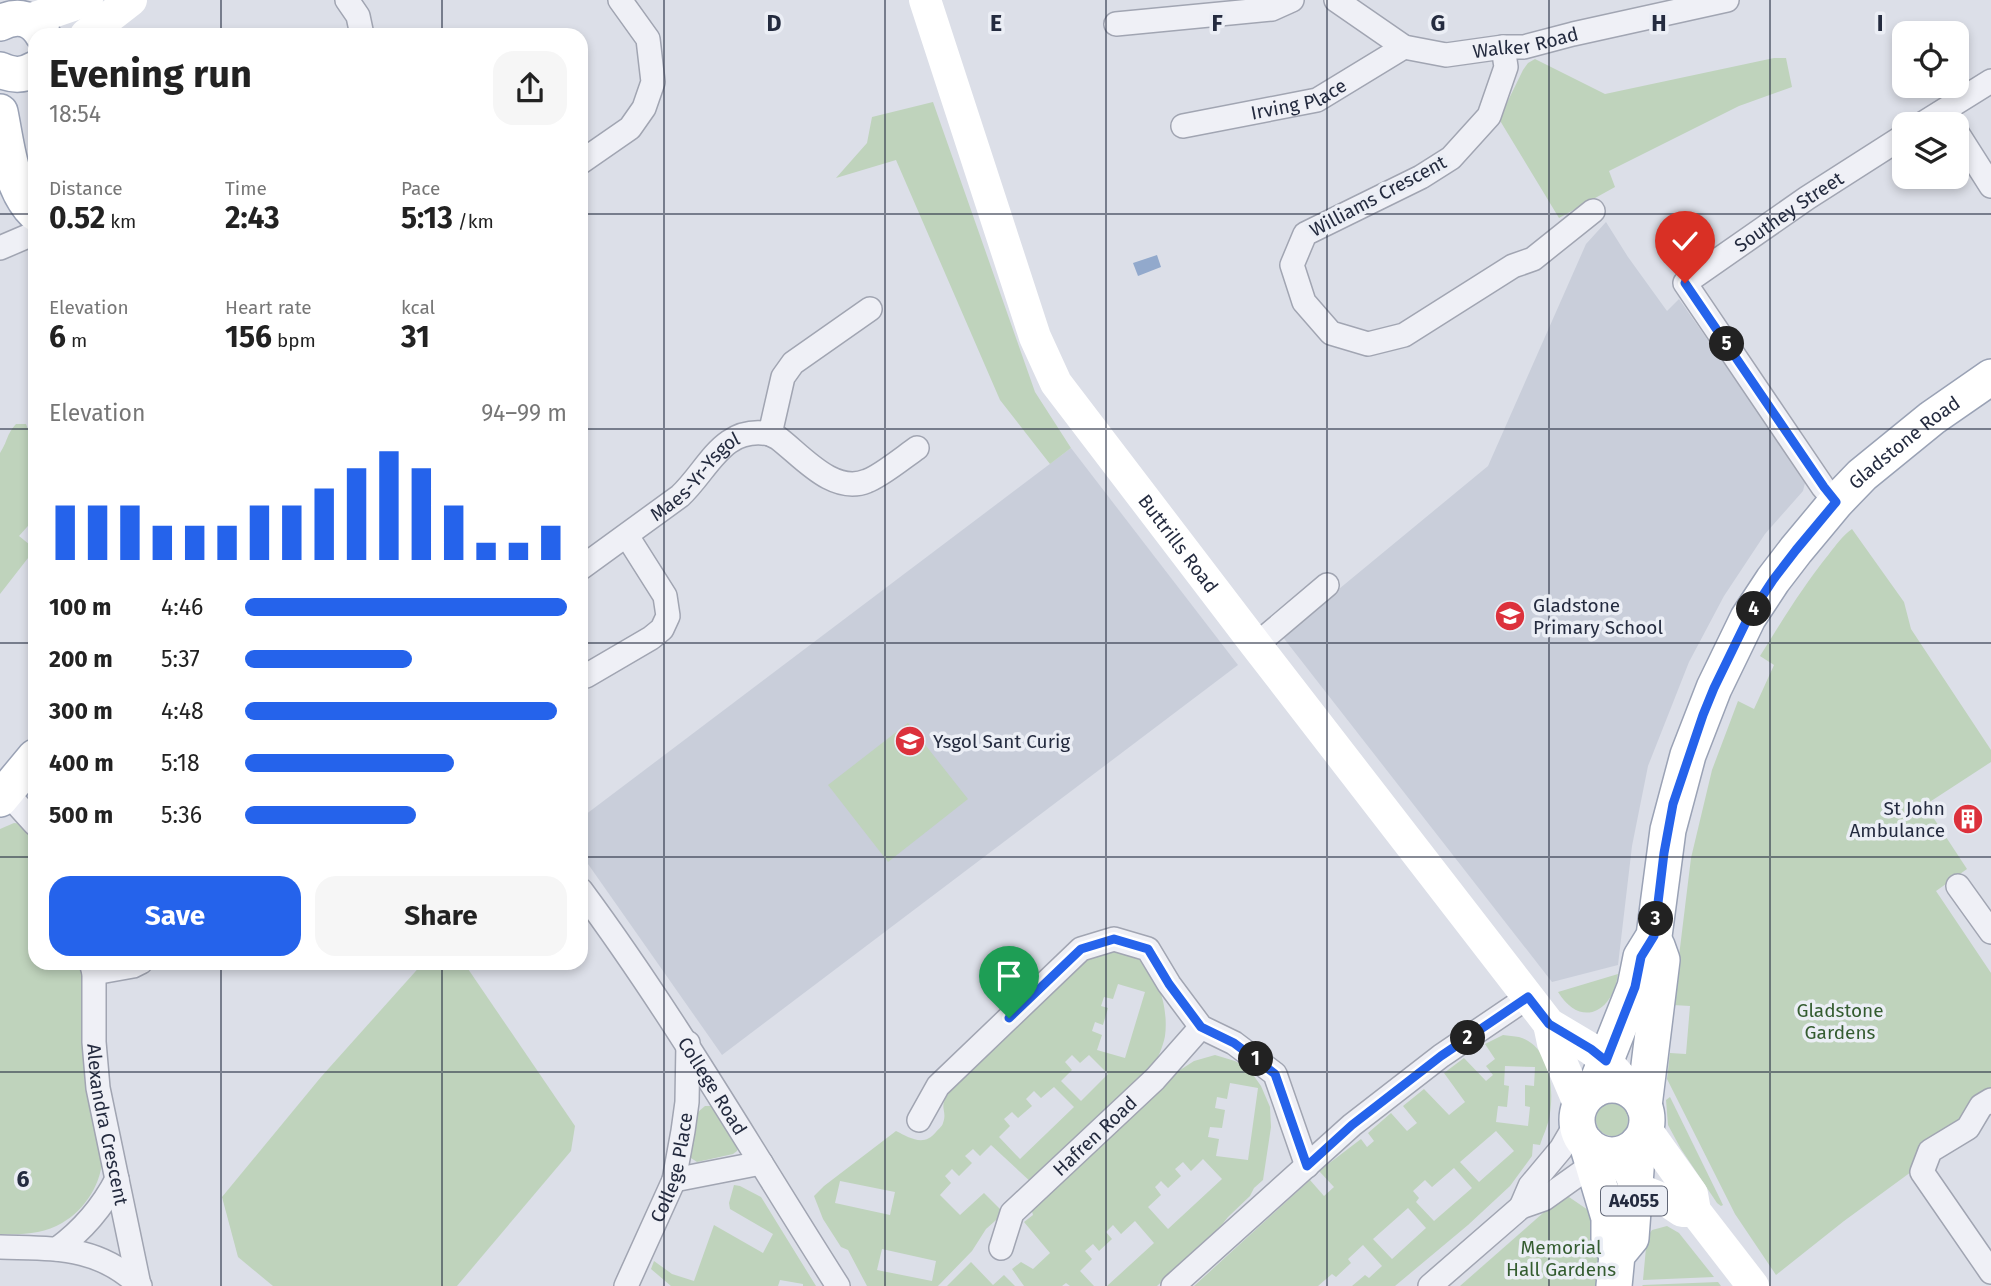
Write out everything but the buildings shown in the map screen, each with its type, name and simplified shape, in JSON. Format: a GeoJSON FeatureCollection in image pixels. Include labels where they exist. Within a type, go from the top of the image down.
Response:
{"type":"FeatureCollection","features":[{"type":"Feature","properties":{"kind":"main road"},"geometry":{"type":"LineString","coordinates":[[0,70],[19,75],[28,72]]}},
{"type":"Feature","properties":{"kind":"main road"},"geometry":{"type":"LineString","coordinates":[[0,112],[13,176],[28,206]]}},
{"type":"Feature","properties":{"kind":"main road","name":"Gladstone Road"},"geometry":{"type":"LineString","coordinates":[[1616,1270],[1609,1239],[1612,1127],[1635,987],[1641,957],[1654,936],[1673,804],[1688,755],[1714,688],[1748,618],[1773,580],[1836,502],[1892,449],[1991,377]]}},
{"type":"Feature","properties":{"kind":"main road"},"geometry":{"type":"LineString","coordinates":[[2,787],[20,746],[28,742]]}},
{"type":"Feature","properties":{"kind":"main road"},"geometry":{"type":"LineString","coordinates":[[2,787],[28,763]]}},
{"type":"Feature","properties":{"kind":"main road","name":"Gladstone Road"},"geometry":{"type":"LineString","coordinates":[[1616,1270],[1631,1238],[1612,1127],[1662,960],[1654,936]]}},
{"type":"Feature","properties":{"kind":"street"},"geometry":{"type":"LineString","coordinates":[[23,19],[87,0]]}},
{"type":"Feature","properties":{"kind":"street"},"geometry":{"type":"LineString","coordinates":[[95,28],[131,0]]}},
{"type":"Feature","properties":{"kind":"street"},"geometry":{"type":"LineString","coordinates":[[347,0],[358,16],[361,28]]}},
{"type":"Feature","properties":{"kind":"street"},"geometry":{"type":"LineString","coordinates":[[588,157],[630,128],[644,108],[653,82],[648,39],[620,0]]}},
{"type":"Feature","properties":{"kind":"street","name":"Buttrills Road"},"geometry":{"type":"LineString","coordinates":[[925,0],[1031,325],[1056,383],[1549,1024],[1591,1049],[1612,1127],[1640,1189],[1682,1211],[1695,1211]]}},
{"type":"Feature","properties":{"kind":"street"},"geometry":{"type":"LineString","coordinates":[[1116,24],[1272,9],[1292,0]]}},
{"type":"Feature","properties":{"kind":"street","name":"Walker Road"},"geometry":{"type":"LineString","coordinates":[[1336,0],[1404,47],[1446,55],[1503,47],[1524,47],[1727,0]]}},
{"type":"Feature","properties":{"kind":"street","name":"Irving Place"},"geometry":{"type":"LineString","coordinates":[[1183,126],[1317,100],[1404,47]]}},
{"type":"Feature","properties":{"kind":"street","name":"Williams Crescent"},"geometry":{"type":"LineString","coordinates":[[1503,47],[1506,67],[1489,116],[1451,158],[1420,177],[1305,234],[1292,265],[1304,302],[1331,333],[1368,344],[1404,335],[1513,266],[1533,259],[1593,211]]}},
{"type":"Feature","properties":{"kind":"street"},"geometry":{"type":"LineString","coordinates":[[1954,112],[1991,81]]}},
{"type":"Feature","properties":{"kind":"street","name":"Southey Street"},"geometry":{"type":"LineString","coordinates":[[1836,502],[1685,283],[1807,198],[1892,144]]}},
{"type":"Feature","properties":{"kind":"street"},"geometry":{"type":"LineString","coordinates":[[1969,151],[1991,186]]}},
{"type":"Feature","properties":{"kind":"street"},"geometry":{"type":"LineString","coordinates":[[0,247],[28,236]]}},
{"type":"Feature","properties":{"kind":"street","name":"Maes-Yr-Ysgol"},"geometry":{"type":"LineString","coordinates":[[770,434],[783,377],[793,363],[870,309]]}},
{"type":"Feature","properties":{"kind":"street","name":"Maes-Yr-Ysgol"},"geometry":{"type":"LineString","coordinates":[[588,563],[690,487],[715,453],[735,438],[750,433],[770,434],[826,477],[841,483],[855,484],[867,482],[917,448]]}},
{"type":"Feature","properties":{"kind":"street"},"geometry":{"type":"LineString","coordinates":[[588,675],[651,638],[662,629],[668,617],[665,596],[627,536]]}},
{"type":"Feature","properties":{"kind":"street"},"geometry":{"type":"LineString","coordinates":[[1256,645],[1327,586]]}},
{"type":"Feature","properties":{"kind":"street"},"geometry":{"type":"LineString","coordinates":[[2,787],[28,816]]}},
{"type":"Feature","properties":{"kind":"street"},"geometry":{"type":"LineString","coordinates":[[1958,886],[1991,932]]}},
{"type":"Feature","properties":{"kind":"street","name":"College Road"},"geometry":{"type":"LineString","coordinates":[[588,900],[688,1044],[838,1286]]}},
{"type":"Feature","properties":{"kind":"street"},"geometry":{"type":"LineString","coordinates":[[919,1120],[938,1086],[1081,949],[1114,939],[1148,949],[1169,984],[1201,1027],[1234,1043],[1275,1074],[1307,1166]]}},
{"type":"Feature","properties":{"kind":"street","name":"Alexandra Crescent"},"geometry":{"type":"LineString","coordinates":[[92,970],[98,1088],[139,1286]]}},
{"type":"Feature","properties":{"kind":"street"},"geometry":{"type":"LineString","coordinates":[[1173,1286],[1352,1125],[1441,1056],[1528,997]]}},
{"type":"Feature","properties":{"kind":"street","name":"Buttrills Road"},"geometry":{"type":"LineString","coordinates":[[1549,1024],[1553,1043],[1612,1127],[1692,1194],[1695,1211],[1753,1286]]}},
{"type":"Feature","properties":{"kind":"street","name":"Hafren Road"},"geometry":{"type":"LineString","coordinates":[[1001,1248],[1012,1213],[1155,1079],[1201,1027]]}},
{"type":"Feature","properties":{"kind":"street","name":"College Place"},"geometry":{"type":"LineString","coordinates":[[626,1286],[674,1180],[687,1102],[688,1044]]}},
{"type":"Feature","properties":{"kind":"street"},"geometry":{"type":"LineString","coordinates":[[1991,1100],[1981,1107],[1968,1128],[1930,1151],[1922,1172],[1991,1272]]}},
{"type":"Feature","properties":{"kind":"street"},"geometry":{"type":"LineString","coordinates":[[1430,1286],[1521,1207],[1544,1199],[1612,1127]]}},
{"type":"Feature","properties":{"kind":"street"},"geometry":{"type":"LineString","coordinates":[[1521,1207],[1530,1186],[1561,1149],[1612,1127]]}},
{"type":"Feature","properties":{"kind":"street"},"geometry":{"type":"LineString","coordinates":[[674,1180],[761,1163]]}},
{"type":"Feature","properties":{"kind":"street"},"geometry":{"type":"LineString","coordinates":[[57,1249],[85,1226],[106,1200],[117,1179]]}},
{"type":"Feature","properties":{"kind":"street"},"geometry":{"type":"LineString","coordinates":[[0,1247],[57,1249],[83,1253],[107,1261],[139,1286]]}},
{"type":"Feature","properties":{"kind":"shaded area","name":"Gladstone Primary School"},"geometry":{"type":"Polygon","coordinates":[[[1606,222],[1667,311],[1679,299],[1803,476],[1805,483],[1803,491],[1765,534],[1724,596],[1689,662],[1648,766],[1632,846],[1618,965],[1552,982],[1282,636],[1488,466],[1586,244],[1606,222]]]}},
{"type":"Feature","properties":{"kind":"shaded area","name":"Ysgol Sant Curig"},"geometry":{"type":"Polygon","coordinates":[[[1071,448],[1238,665],[722,1055],[588,864],[588,813],[1071,448]]]}},
{"type":"Feature","properties":{"kind":"green space"},"geometry":{"type":"Polygon","coordinates":[[[1774,58],[1786,58],[1792,87],[1739,106],[1609,171],[1615,187],[1559,218],[1499,119],[1523,70],[1535,59],[1605,94],[1774,58]]]}},
{"type":"Feature","properties":{"kind":"green space"},"geometry":{"type":"Polygon","coordinates":[[[933,102],[1035,392],[1071,448],[1050,464],[1000,400],[896,160],[836,178],[867,143],[872,117],[933,102]]]}},
{"type":"Feature","properties":{"kind":"green space"},"geometry":{"type":"Polygon","coordinates":[[[16,424],[26,424],[28,429],[28,526],[19,536],[28,543],[28,558],[0,594],[0,453],[16,424]]]}},
{"type":"Feature","properties":{"kind":"green space","name":"Gladstone Gardens"},"geometry":{"type":"Polygon","coordinates":[[[1852,529],[1904,602],[1911,629],[1991,750],[1991,762],[1925,805],[1967,869],[1936,891],[1991,973],[1991,1090],[1958,1123],[1916,1152],[1911,1172],[1776,1275],[1735,1214],[1667,1079],[1670,1053],[1686,1054],[1690,1006],[1673,1005],[1691,858],[1712,770],[1738,701],[1754,709],[1774,665],[1760,656],[1810,579],[1840,540],[1852,529]]]}},
{"type":"Feature","properties":{"kind":"green space"},"geometry":{"type":"Polygon","coordinates":[[[908,723],[968,799],[888,862],[828,785],[908,723]]]}},
{"type":"Feature","properties":{"kind":"green space"},"geometry":{"type":"Polygon","coordinates":[[[14,823],[23,824],[28,832],[28,970],[81,970],[87,1087],[92,1120],[101,1142],[102,1154],[99,1177],[88,1199],[62,1223],[48,1230],[32,1233],[0,1234],[0,829],[14,823]]]}},
{"type":"Feature","properties":{"kind":"green space"},"geometry":{"type":"Polygon","coordinates":[[[1093,951],[1126,951],[1137,957],[1159,987],[1166,1024],[1163,1044],[1153,1067],[1033,1184],[991,1145],[980,1156],[973,1149],[965,1156],[972,1163],[959,1176],[952,1169],[945,1176],[951,1183],[940,1195],[960,1215],[984,1193],[1004,1213],[986,1229],[972,1251],[938,1286],[867,1286],[848,1250],[841,1247],[823,1219],[814,1196],[896,1131],[917,1140],[931,1137],[942,1124],[943,1105],[950,1091],[1093,951]],[[1118,984],[1113,999],[1104,997],[1101,1006],[1108,1008],[1103,1025],[1095,1022],[1092,1031],[1102,1035],[1097,1050],[1125,1058],[1145,992],[1118,984]],[[1072,1055],[1065,1062],[1072,1070],[1061,1081],[1081,1101],[1108,1074],[1089,1055],[1080,1063],[1072,1055]],[[1054,1087],[1041,1098],[1034,1091],[1026,1099],[1032,1106],[1018,1118],[1012,1112],[1004,1119],[1010,1126],[999,1137],[1020,1159],[1074,1107],[1054,1087]],[[840,1181],[835,1203],[890,1215],[895,1192],[840,1181]],[[882,1249],[877,1270],[932,1281],[936,1261],[882,1249]]]}},
{"type":"Feature","properties":{"kind":"green space"},"geometry":{"type":"Polygon","coordinates":[[[417,970],[469,970],[575,1126],[571,1151],[457,1286],[273,1286],[238,1257],[222,1197],[321,1077],[417,970]]]}},
{"type":"Feature","properties":{"kind":"green space"},"geometry":{"type":"Polygon","coordinates":[[[1618,974],[1610,998],[1595,1011],[1586,1013],[1576,1010],[1558,992],[1618,974]]]}},
{"type":"Feature","properties":{"kind":"green space"},"geometry":{"type":"Polygon","coordinates":[[[1503,1035],[1519,1037],[1537,1049],[1543,1058],[1550,1080],[1551,1103],[1540,1145],[1533,1144],[1532,1156],[1510,1186],[1395,1286],[1352,1286],[1365,1275],[1369,1278],[1382,1266],[1363,1245],[1348,1259],[1351,1263],[1336,1277],[1332,1274],[1318,1286],[1194,1286],[1310,1180],[1324,1196],[1334,1187],[1319,1171],[1361,1139],[1367,1147],[1374,1141],[1368,1133],[1391,1113],[1407,1131],[1417,1123],[1403,1106],[1424,1089],[1449,1115],[1465,1102],[1444,1073],[1464,1058],[1486,1081],[1493,1075],[1486,1066],[1495,1059],[1485,1044],[1503,1035]],[[1505,1066],[1504,1085],[1509,1086],[1507,1107],[1498,1106],[1496,1122],[1528,1126],[1530,1107],[1525,1106],[1525,1085],[1534,1086],[1535,1067],[1505,1066]],[[1496,1131],[1460,1162],[1479,1182],[1514,1151],[1496,1131]],[[1454,1168],[1432,1187],[1425,1180],[1413,1191],[1419,1198],[1416,1202],[1434,1221],[1472,1188],[1454,1168]],[[1408,1208],[1373,1239],[1392,1259],[1426,1228],[1408,1208]]]}},
{"type":"Feature","properties":{"kind":"green space"},"geometry":{"type":"Polygon","coordinates":[[[1215,1055],[1235,1061],[1249,1069],[1261,1086],[1270,1107],[1271,1127],[1263,1180],[1217,1231],[1157,1286],[1107,1286],[1154,1243],[1135,1221],[1121,1234],[1113,1225],[1106,1232],[1112,1239],[1099,1251],[1093,1244],[1085,1251],[1092,1259],[1080,1271],[1094,1286],[1070,1286],[1066,1283],[1062,1286],[1024,1286],[1012,1269],[1021,1262],[1033,1269],[1050,1253],[1024,1222],[1033,1215],[1031,1208],[1177,1072],[1194,1061],[1215,1055]],[[1230,1083],[1227,1099],[1217,1097],[1215,1108],[1225,1110],[1222,1128],[1210,1127],[1208,1137],[1219,1139],[1216,1156],[1248,1160],[1258,1088],[1230,1083]],[[1203,1159],[1191,1171],[1183,1162],[1175,1169],[1181,1176],[1168,1188],[1161,1181],[1155,1187],[1161,1195],[1148,1207],[1168,1229],[1222,1179],[1203,1159]]]}},
{"type":"Feature","properties":{"kind":"green space"},"geometry":{"type":"Polygon","coordinates":[[[1670,1097],[1723,1205],[1721,1206],[1681,1149],[1668,1125],[1666,1100],[1670,1097]]]}},
{"type":"Feature","properties":{"kind":"green space"},"geometry":{"type":"Polygon","coordinates":[[[1617,1101],[1625,1107],[1628,1121],[1625,1130],[1619,1135],[1611,1136],[1597,1127],[1596,1117],[1601,1105],[1617,1101]]]}},
{"type":"Feature","properties":{"kind":"green space"},"geometry":{"type":"Polygon","coordinates":[[[705,1106],[715,1109],[738,1148],[733,1154],[697,1162],[691,1158],[691,1153],[698,1112],[705,1106]]]}},
{"type":"Feature","properties":{"kind":"green space"},"geometry":{"type":"Polygon","coordinates":[[[734,1185],[761,1197],[816,1286],[803,1286],[780,1280],[778,1286],[671,1286],[651,1269],[654,1261],[672,1274],[694,1281],[714,1225],[763,1253],[773,1234],[730,1209],[734,1185]]]}},
{"type":"Feature","properties":{"kind":"green space","name":"Memorial Hall Gardens"},"geometry":{"type":"Polygon","coordinates":[[[1566,1195],[1591,1212],[1602,1237],[1604,1286],[1460,1286],[1560,1198],[1566,1195]]]}},
{"type":"Feature","properties":{"kind":"green space"},"geometry":{"type":"Polygon","coordinates":[[[1667,1226],[1679,1233],[1714,1277],[1643,1280],[1647,1237],[1652,1230],[1667,1226]]]}},
{"type":"Feature","properties":{"kind":"green space"},"geometry":{"type":"Polygon","coordinates":[[[971,1262],[993,1285],[1004,1275],[1015,1286],[947,1286],[971,1262]]]}},
{"type":"Feature","properties":{"kind":"green space"},"geometry":{"type":"Polygon","coordinates":[[[1718,1282],[1721,1286],[1642,1286],[1643,1285],[1718,1282]]]}},
{"type":"Feature","properties":{"kind":"water"},"geometry":{"type":"Polygon","coordinates":[[[1157,255],[1161,267],[1138,276],[1133,263],[1157,255]]]}},
{"type":"Feature","properties":{"kind":"place","name":"Gladstone Primary School"},"geometry":{"type":"Point","coordinates":[1510,616]}},
{"type":"Feature","properties":{"kind":"place","name":"Ysgol Sant Curig"},"geometry":{"type":"Point","coordinates":[910,741]}},
{"type":"Feature","properties":{"kind":"place","name":"St John Ambulance"},"geometry":{"type":"Point","coordinates":[1968,819]}},
{"type":"Feature","properties":{"kind":"route"},"geometry":{"type":"LineString","coordinates":[[1009,1018],[1081,949],[1114,939],[1148,949],[1169,984],[1201,1027],[1234,1043],[1275,1074],[1307,1166],[1352,1125],[1441,1056],[1528,997],[1549,1024],[1606,1061],[1635,987],[1641,957],[1654,936],[1673,804],[1688,755],[1714,688],[1748,618],[1773,580],[1836,502],[1685,283]]}}]}
